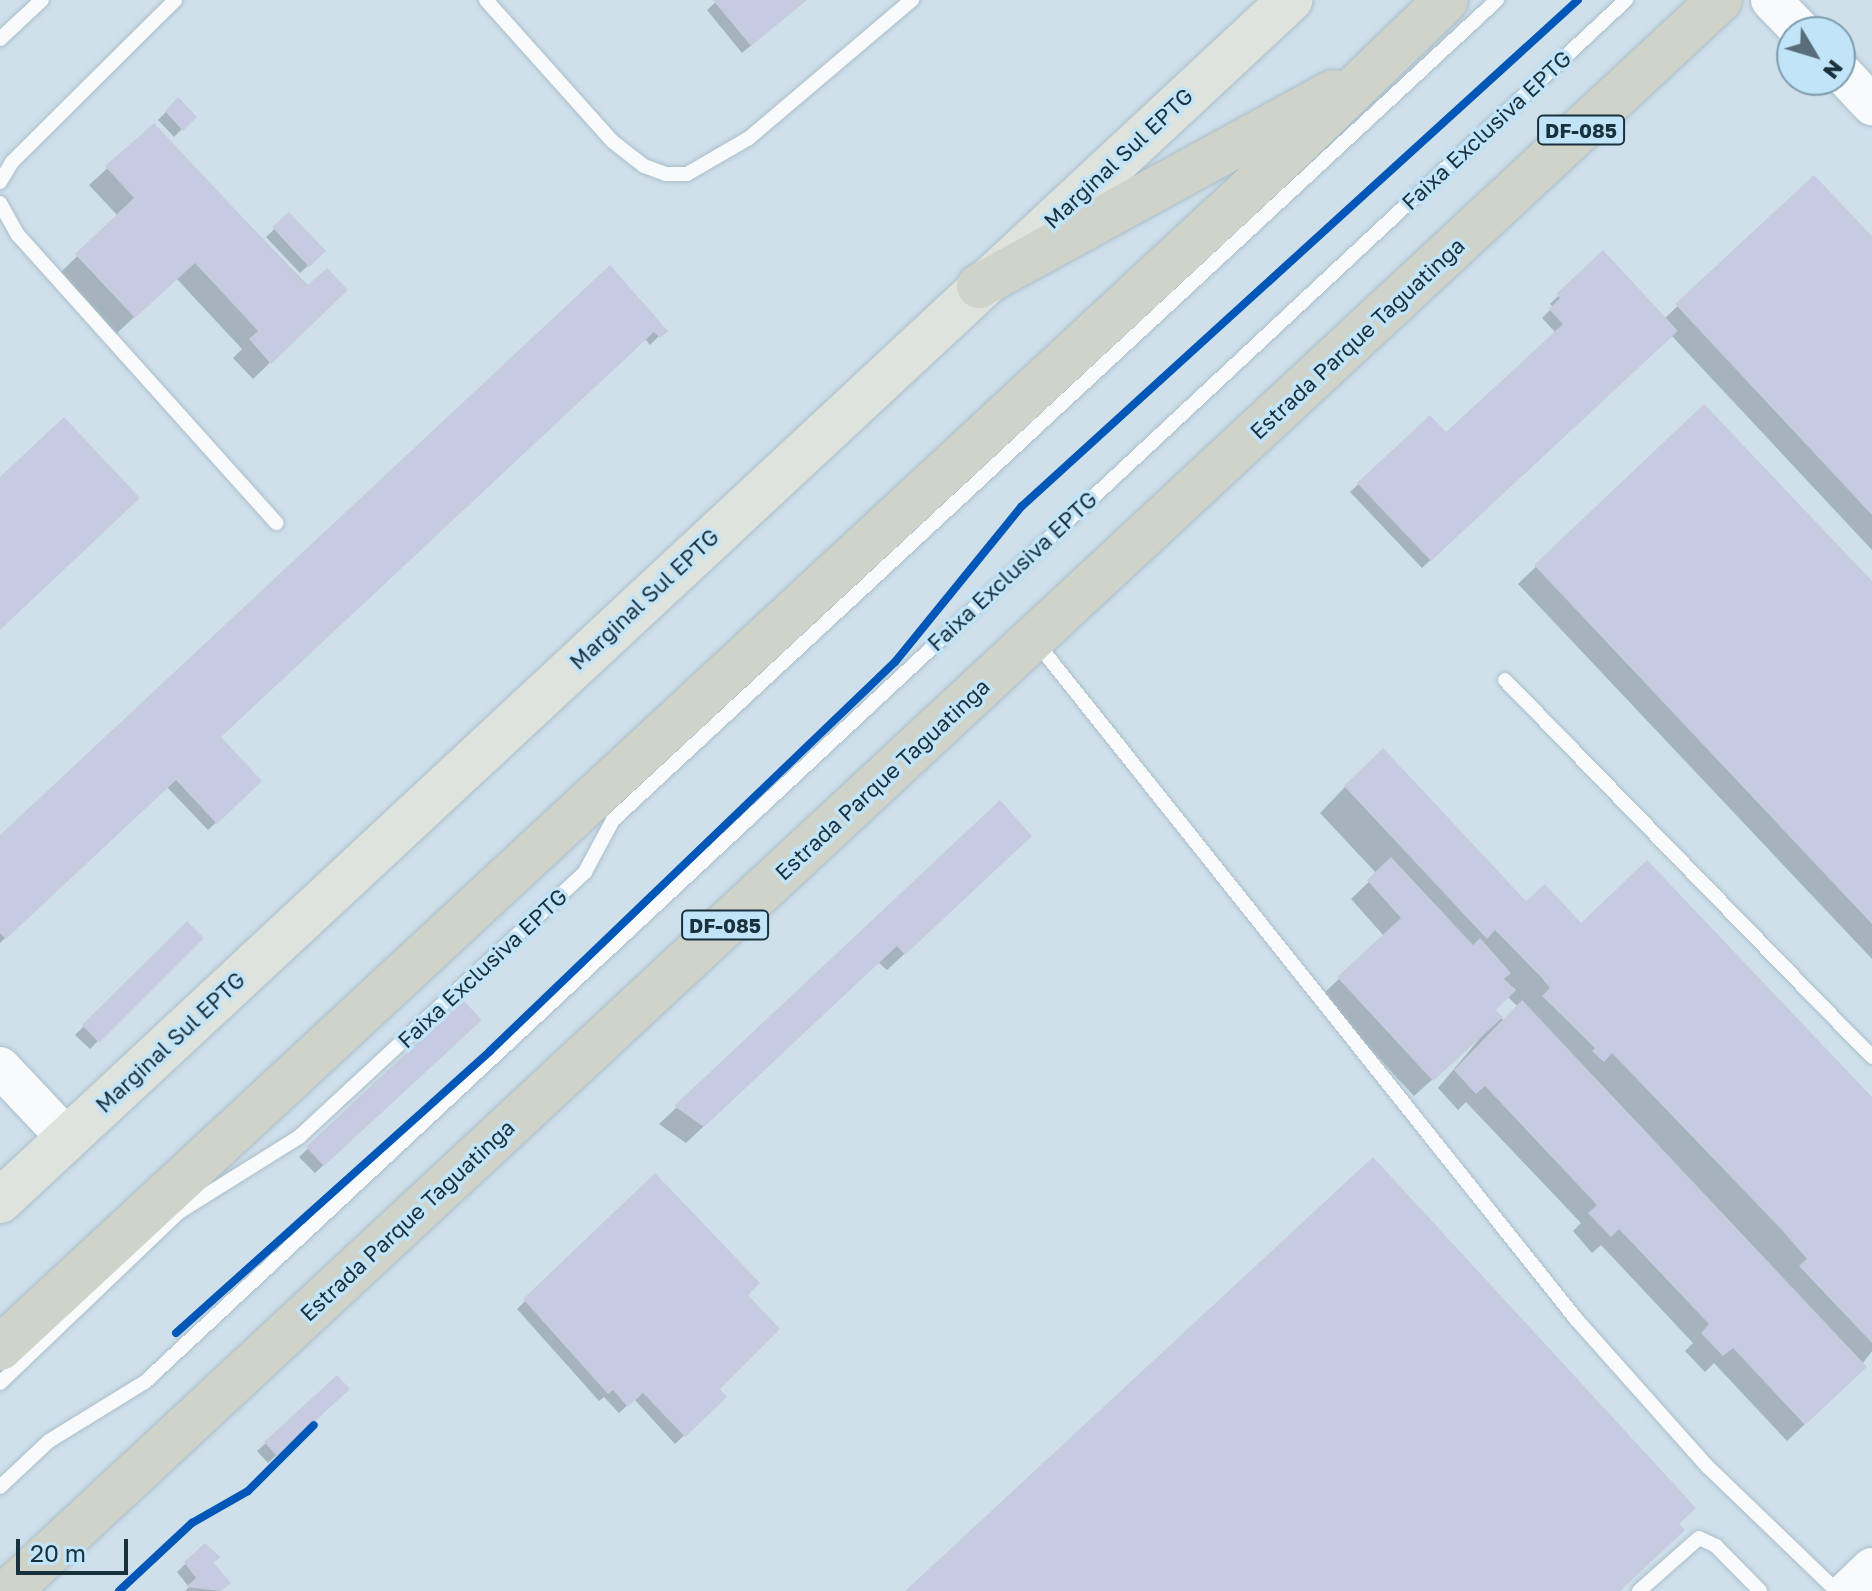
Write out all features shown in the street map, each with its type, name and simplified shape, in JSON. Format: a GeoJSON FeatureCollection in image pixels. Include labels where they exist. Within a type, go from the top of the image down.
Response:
{"type":"FeatureCollection","features":[{"type":"Feature","properties":{"kind":"highway"},"geometry":{"type":"LineString","coordinates":[[0,1348],[1446,0]]}},
{"type":"Feature","properties":{"kind":"highway","name":"Estrada Parque Taguatinga"},"geometry":{"type":"LineString","coordinates":[[9,1591],[1720,0]]}},
{"type":"Feature","properties":{"kind":"highway"},"geometry":{"type":"LineString","coordinates":[[979,286],[1244,137],[1371,73]]}},
{"type":"Feature","properties":{"kind":"main road","name":"Marginal Sul EPTG"},"geometry":{"type":"LineString","coordinates":[[0,1201],[979,286],[1290,0]]}},
{"type":"Feature","properties":{"kind":"street"},"geometry":{"type":"LineString","coordinates":[[1771,0],[1786,16]]}},
{"type":"Feature","properties":{"kind":"street"},"geometry":{"type":"LineString","coordinates":[[1856,88],[1872,105]]}},
{"type":"Feature","properties":{"kind":"street"},"geometry":{"type":"LineString","coordinates":[[0,1067],[67,1138]]}},
{"type":"Feature","properties":{"kind":"street"},"geometry":{"type":"LineString","coordinates":[[1848,1591],[1872,1568]]}},
{"type":"Feature","properties":{"kind":"lane"},"geometry":{"type":"LineString","coordinates":[[0,39],[42,0]]}},
{"type":"Feature","properties":{"kind":"lane"},"geometry":{"type":"LineString","coordinates":[[0,182],[12,162],[175,0]]}},
{"type":"Feature","properties":{"kind":"lane"},"geometry":{"type":"LineString","coordinates":[[486,0],[612,141],[644,166],[666,174],[687,174],[749,138],[912,0]]}},
{"type":"Feature","properties":{"kind":"lane","name":"Faixa Exclusiva EPTG"},"geometry":{"type":"LineString","coordinates":[[0,1383],[179,1212],[299,1137],[585,872],[613,820],[1497,0]]}},
{"type":"Feature","properties":{"kind":"lane","name":"Faixa Exclusiva EPTG"},"geometry":{"type":"LineString","coordinates":[[0,1487],[49,1441],[145,1382],[1626,0]]}},
{"type":"Feature","properties":{"kind":"lane"},"geometry":{"type":"LineString","coordinates":[[0,203],[18,235],[276,523]]}},
{"type":"Feature","properties":{"kind":"lane"},"geometry":{"type":"LineString","coordinates":[[1033,638],[1576,1319],[1708,1467],[1837,1591]]}},
{"type":"Feature","properties":{"kind":"lane"},"geometry":{"type":"LineString","coordinates":[[1505,680],[1872,1057]]}},
{"type":"Feature","properties":{"kind":"lane"},"geometry":{"type":"LineString","coordinates":[[1639,1591],[1699,1538],[1716,1546],[1760,1591]]}},
{"type":"Feature","properties":{"kind":"building"},"geometry":{"type":"Polygon","coordinates":[[[713,0],[807,0],[751,46],[713,0]]]}},
{"type":"Feature","properties":{"kind":"building"},"geometry":{"type":"Polygon","coordinates":[[[178,97],[197,117],[183,131],[165,111],[178,97]]]}},
{"type":"Feature","properties":{"kind":"building"},"geometry":{"type":"Polygon","coordinates":[[[154,123],[307,286],[327,268],[348,290],[271,364],[249,339],[258,331],[195,263],[135,318],[75,254],[134,198],[105,166],[154,123]]]}},
{"type":"Feature","properties":{"kind":"building"},"geometry":{"type":"Polygon","coordinates":[[[1814,175],[1872,236],[1872,515],[1675,304],[1814,175]]]}},
{"type":"Feature","properties":{"kind":"building"},"geometry":{"type":"Polygon","coordinates":[[[289,212],[326,251],[309,267],[272,227],[289,212]]]}},
{"type":"Feature","properties":{"kind":"building"},"geometry":{"type":"Polygon","coordinates":[[[1603,250],[1678,331],[1431,561],[1357,483],[1430,415],[1446,432],[1563,324],[1549,309],[1560,298],[1556,294],[1603,250]]]}},
{"type":"Feature","properties":{"kind":"building"},"geometry":{"type":"Polygon","coordinates":[[[610,265],[668,331],[660,338],[654,332],[221,737],[262,781],[217,824],[176,780],[6,939],[0,933],[0,835],[610,265]]]}},
{"type":"Feature","properties":{"kind":"building"},"geometry":{"type":"Polygon","coordinates":[[[1704,404],[1872,581],[1872,924],[1534,565],[1704,404]]]}},
{"type":"Feature","properties":{"kind":"building"},"geometry":{"type":"Polygon","coordinates":[[[64,417],[140,498],[0,630],[0,477],[64,417]]]}},
{"type":"Feature","properties":{"kind":"building"},"geometry":{"type":"Polygon","coordinates":[[[1383,748],[1526,901],[1545,884],[1581,923],[1647,860],[1872,1097],[1872,1343],[1799,1266],[1807,1259],[1781,1229],[1612,1053],[1604,1062],[1592,1051],[1595,1048],[1542,996],[1550,988],[1541,977],[1495,930],[1487,939],[1344,786],[1383,748]]]}},
{"type":"Feature","properties":{"kind":"building"},"geometry":{"type":"Polygon","coordinates":[[[1000,800],[1032,836],[905,955],[897,946],[704,1127],[674,1106],[1000,800]]]}},
{"type":"Feature","properties":{"kind":"building"},"geometry":{"type":"Polygon","coordinates":[[[1391,857],[1473,945],[1480,938],[1511,973],[1504,979],[1516,990],[1496,1010],[1503,1017],[1433,1081],[1337,977],[1401,918],[1367,880],[1391,857]]]}},
{"type":"Feature","properties":{"kind":"building"},"geometry":{"type":"Polygon","coordinates":[[[187,921],[204,938],[99,1043],[82,1025],[187,921]]]}},
{"type":"Feature","properties":{"kind":"building"},"geometry":{"type":"Polygon","coordinates":[[[463,1000],[482,1020],[324,1166],[306,1147],[463,1000]]]}},
{"type":"Feature","properties":{"kind":"building"},"geometry":{"type":"Polygon","coordinates":[[[1522,1000],[1867,1367],[1805,1425],[1733,1348],[1723,1356],[1701,1333],[1709,1324],[1619,1229],[1611,1237],[1588,1213],[1597,1205],[1485,1086],[1476,1094],[1454,1070],[1522,1000]]]}},
{"type":"Feature","properties":{"kind":"building"},"geometry":{"type":"Polygon","coordinates":[[[1373,1157],[1696,1508],[1679,1524],[1685,1530],[1620,1591],[905,1591],[1373,1157]]]}},
{"type":"Feature","properties":{"kind":"building"},"geometry":{"type":"Polygon","coordinates":[[[655,1173],[760,1283],[748,1295],[780,1329],[720,1389],[727,1397],[685,1437],[643,1393],[628,1407],[613,1390],[608,1394],[523,1299],[655,1173]]]}},
{"type":"Feature","properties":{"kind":"building"},"geometry":{"type":"Polygon","coordinates":[[[337,1375],[350,1389],[277,1456],[264,1442],[337,1375]]]}},
{"type":"Feature","properties":{"kind":"building"},"geometry":{"type":"Polygon","coordinates":[[[205,1543],[220,1557],[214,1563],[231,1583],[221,1591],[186,1587],[196,1578],[184,1562],[205,1543]]]}},
{"type":"Feature","properties":{"kind":"cycle path"},"geometry":{"type":"LineString","coordinates":[[176,1333],[490,1051],[895,662],[1021,507],[1578,0]]}},
{"type":"Feature","properties":{"kind":"cycle path"},"geometry":{"type":"LineString","coordinates":[[119,1591],[192,1523],[248,1491],[314,1425]]}}]}
